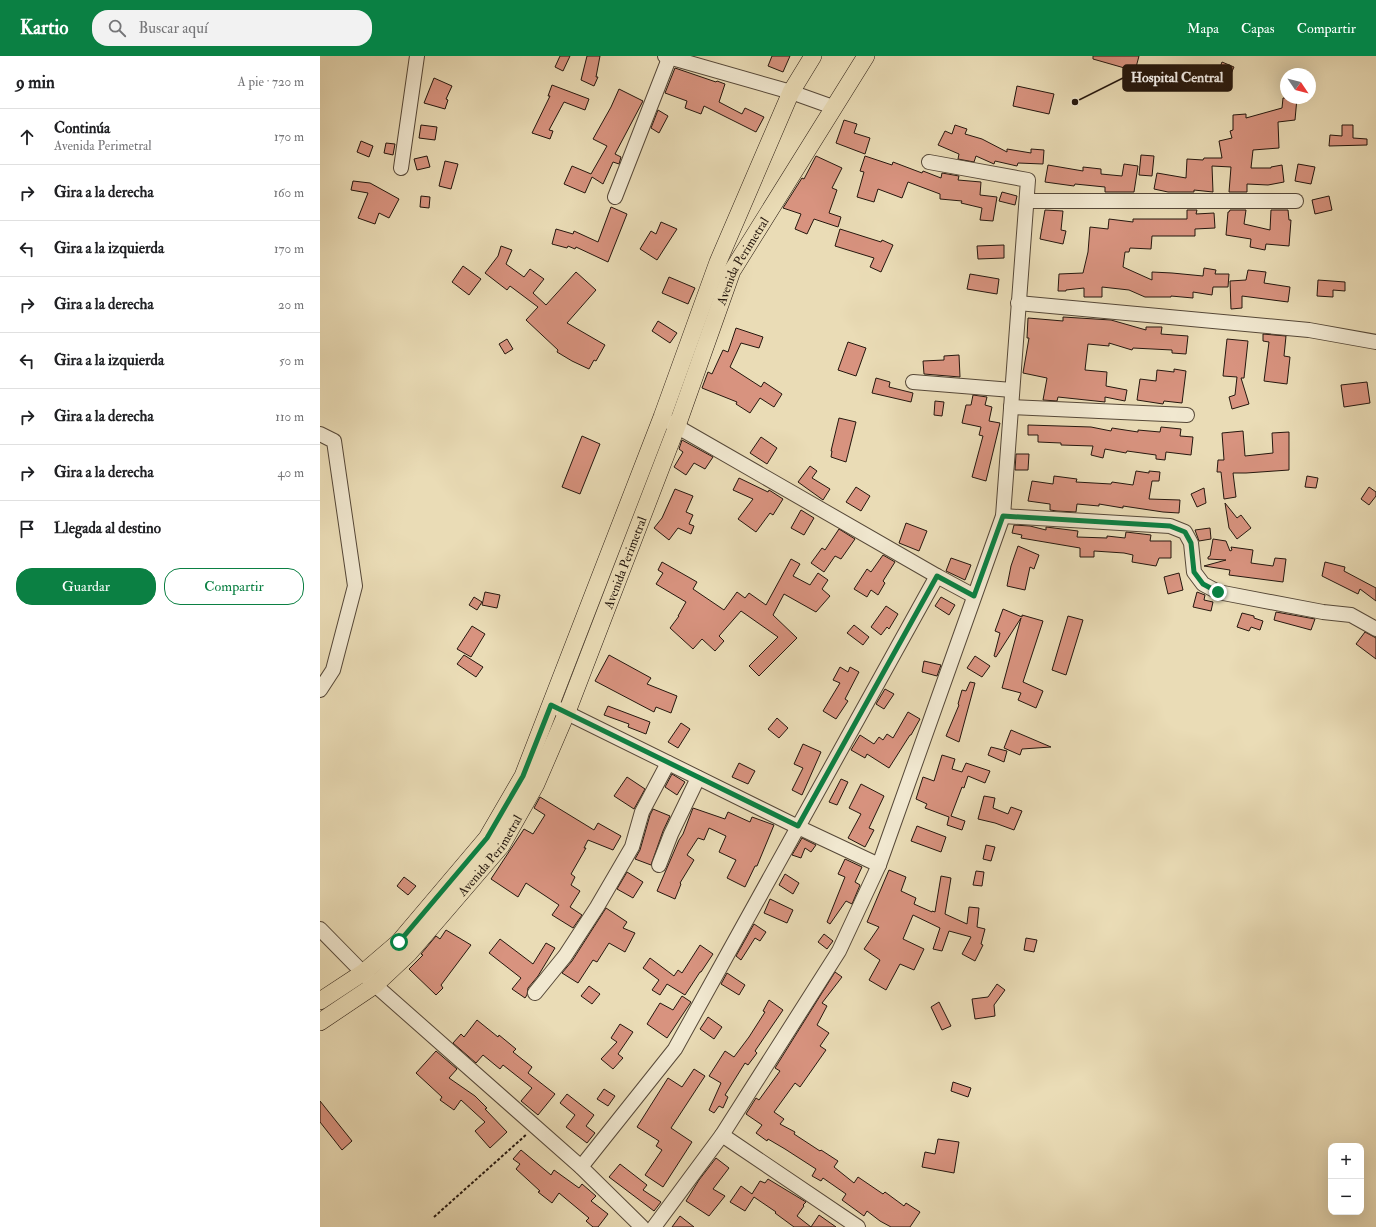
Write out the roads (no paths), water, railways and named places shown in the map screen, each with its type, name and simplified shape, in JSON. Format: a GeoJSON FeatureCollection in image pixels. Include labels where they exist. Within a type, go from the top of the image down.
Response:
{"type":"FeatureCollection","features":[{"type":"Feature","properties":{"kind":"main road","name":"Avenida Perimetral"},"geometry":{"type":"LineString","coordinates":[[320,1002],[364,972],[399,942],[487,838],[523,776],[662,417],[718,262],[791,92],[813,56]]}},
{"type":"Feature","properties":{"kind":"main road","name":"Avenida Perimetral"},"geometry":{"type":"LineString","coordinates":[[320,1022],[375,985],[409,953],[501,846],[536,784],[567,712],[677,426],[732,272],[866,56]]}},
{"type":"Feature","properties":{"kind":"street"},"geometry":{"type":"LineString","coordinates":[[401,168],[417,56]]}},
{"type":"Feature","properties":{"kind":"street"},"geometry":{"type":"LineString","coordinates":[[615,197],[668,56],[791,92],[833,107]]}},
{"type":"Feature","properties":{"kind":"street"},"geometry":{"type":"LineString","coordinates":[[654,1227],[722,1135],[839,951],[879,865],[1003,516],[1028,180],[929,162]]}},
{"type":"Feature","properties":{"kind":"street"},"geometry":{"type":"LineString","coordinates":[[1027,201],[1296,201]]}},
{"type":"Feature","properties":{"kind":"street"},"geometry":{"type":"LineString","coordinates":[[1018,303],[1309,330],[1376,342]]}},
{"type":"Feature","properties":{"kind":"street"},"geometry":{"type":"LineString","coordinates":[[913,382],[1012,390]]}},
{"type":"Feature","properties":{"kind":"street"},"geometry":{"type":"LineString","coordinates":[[1011,407],[1187,415]]}},
{"type":"Feature","properties":{"kind":"street"},"geometry":{"type":"LineString","coordinates":[[662,417],[974,596]]}},
{"type":"Feature","properties":{"kind":"street"},"geometry":{"type":"LineString","coordinates":[[320,434],[334,441],[355,586],[333,670],[320,690]]}},
{"type":"Feature","properties":{"kind":"street"},"geometry":{"type":"LineString","coordinates":[[1003,516],[1170,526],[1185,532],[1191,543],[1194,572],[1203,584],[1218,592],[1323,612],[1351,615],[1376,630]]}},
{"type":"Feature","properties":{"kind":"street"},"geometry":{"type":"LineString","coordinates":[[581,1167],[675,1049],[937,576]]}},
{"type":"Feature","properties":{"kind":"street"},"geometry":{"type":"LineString","coordinates":[[551,705],[879,865]]}},
{"type":"Feature","properties":{"kind":"street"},"geometry":{"type":"LineString","coordinates":[[535,993],[569,950],[597,907],[632,847],[642,812],[668,763]]}},
{"type":"Feature","properties":{"kind":"street"},"geometry":{"type":"LineString","coordinates":[[659,865],[671,834],[698,778]]}},
{"type":"Feature","properties":{"kind":"street"},"geometry":{"type":"LineString","coordinates":[[320,929],[364,972],[375,985],[581,1167],[636,1225]]}},
{"type":"Feature","properties":{"kind":"street"},"geometry":{"type":"LineString","coordinates":[[722,1135],[858,1227]]}},
{"type":"Feature","properties":{"kind":"place","name":"Hospital Central"},"geometry":{"type":"Point","coordinates":[1075,102]}}]}
